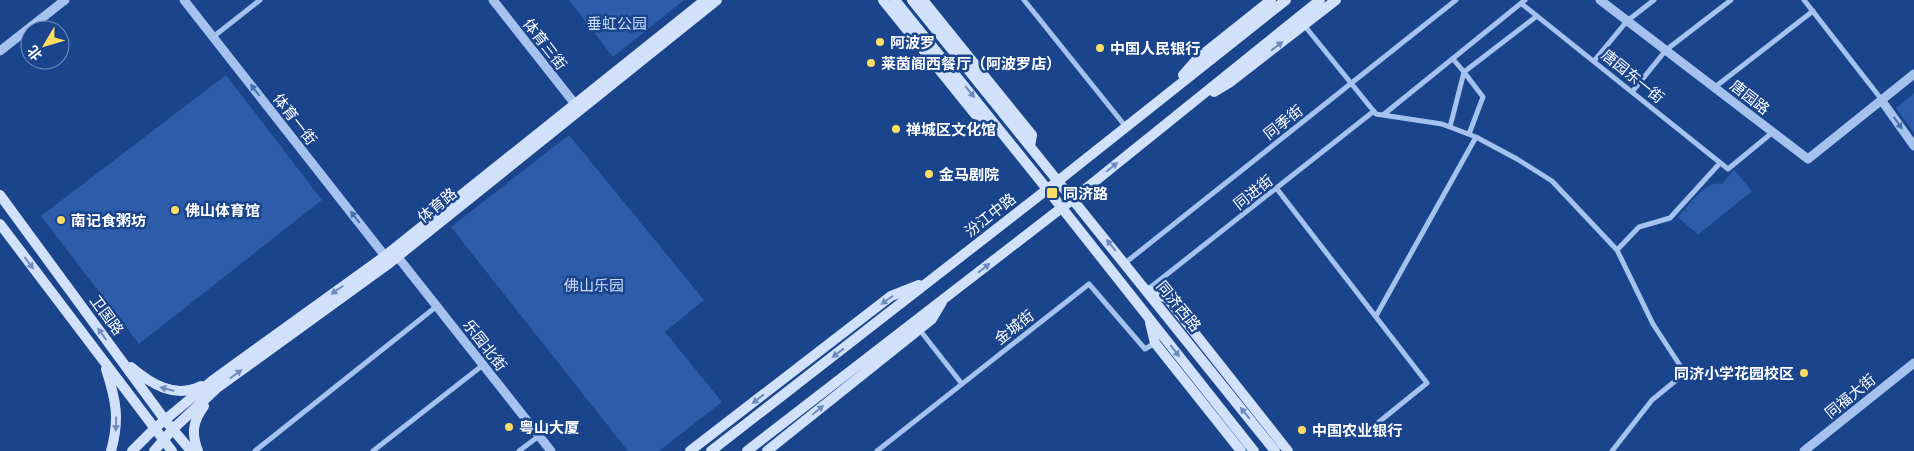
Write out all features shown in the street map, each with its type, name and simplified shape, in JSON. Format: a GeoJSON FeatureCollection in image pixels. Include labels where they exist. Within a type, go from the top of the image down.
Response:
{"type":"FeatureCollection","features":[{"type":"Feature","properties":{"kind":"main road","name":"体育路"},"geometry":{"type":"LineString","coordinates":[[154,451],[217,381],[386,256],[705,0]]}},
{"type":"Feature","properties":{"kind":"main road","name":"体育路"},"geometry":{"type":"LineString","coordinates":[[217,381],[397,256],[717,0]]}},
{"type":"Feature","properties":{"kind":"main road"},"geometry":{"type":"LineString","coordinates":[[883,0],[975,114],[993,121]]}},
{"type":"Feature","properties":{"kind":"main road"},"geometry":{"type":"LineString","coordinates":[[895,0],[1047,189]]}},
{"type":"Feature","properties":{"kind":"main road"},"geometry":{"type":"LineString","coordinates":[[912,0],[1058,181]]}},
{"type":"Feature","properties":{"kind":"main road"},"geometry":{"type":"LineString","coordinates":[[923,0],[1032,135],[1030,146]]}},
{"type":"Feature","properties":{"kind":"main road"},"geometry":{"type":"LineString","coordinates":[[1164,97],[1198,59],[1271,0]]}},
{"type":"Feature","properties":{"kind":"main road"},"geometry":{"type":"LineString","coordinates":[[748,451],[1073,199],[1320,0]]}},
{"type":"Feature","properties":{"kind":"main road"},"geometry":{"type":"LineString","coordinates":[[1179,113],[1229,82],[1336,0]]}},
{"type":"Feature","properties":{"kind":"main road","name":"汾江中路"},"geometry":{"type":"LineString","coordinates":[[711,451],[1058,181],[1283,1]]}},
{"type":"Feature","properties":{"kind":"main road","name":"同济西路"},"geometry":{"type":"LineString","coordinates":[[1058,181],[1276,451]]}},
{"type":"Feature","properties":{"kind":"main road","name":"同济西路"},"geometry":{"type":"LineString","coordinates":[[1047,189],[1253,450]]}},
{"type":"Feature","properties":{"kind":"main road","name":"卫国路"},"geometry":{"type":"LineString","coordinates":[[0,195],[165,420],[191,451]]}},
{"type":"Feature","properties":{"kind":"main road"},"geometry":{"type":"LineString","coordinates":[[0,224],[172,451]]}},
{"type":"Feature","properties":{"kind":"main road"},"geometry":{"type":"LineString","coordinates":[[690,451],[891,296],[931,280]]}},
{"type":"Feature","properties":{"kind":"main road"},"geometry":{"type":"LineString","coordinates":[[1147,290],[1167,298],[1288,451]]}},
{"type":"Feature","properties":{"kind":"main road"},"geometry":{"type":"LineString","coordinates":[[767,451],[932,319],[945,297]]}},
{"type":"Feature","properties":{"kind":"main road"},"geometry":{"type":"LineString","coordinates":[[1148,316],[1155,343],[1241,451]]}},
{"type":"Feature","properties":{"kind":"main road"},"geometry":{"type":"LineString","coordinates":[[117,355],[138,373],[162,389],[180,392],[217,381]]}},
{"type":"Feature","properties":{"kind":"main road"},"geometry":{"type":"LineString","coordinates":[[105,364],[116,402],[116,436],[111,451]]}},
{"type":"Feature","properties":{"kind":"main road"},"geometry":{"type":"LineString","coordinates":[[132,451],[154,429],[217,381]]}},
{"type":"Feature","properties":{"kind":"main road"},"geometry":{"type":"LineString","coordinates":[[198,451],[193,437],[194,425],[217,381]]}},
{"type":"Feature","properties":{"kind":"street"},"geometry":{"type":"LineString","coordinates":[[0,51],[65,0]]}},
{"type":"Feature","properties":{"kind":"street","name":"体育一街"},"geometry":{"type":"LineString","coordinates":[[184,0],[386,256]]}},
{"type":"Feature","properties":{"kind":"street"},"geometry":{"type":"LineString","coordinates":[[213,37],[260,0]]}},
{"type":"Feature","properties":{"kind":"street","name":"体育三街"},"geometry":{"type":"LineString","coordinates":[[493,0],[575,104]]}},
{"type":"Feature","properties":{"kind":"street"},"geometry":{"type":"LineString","coordinates":[[1024,0],[1126,127]]}},
{"type":"Feature","properties":{"kind":"street","name":"同季街"},"geometry":{"type":"LineString","coordinates":[[1125,263],[1456,0]]}},
{"type":"Feature","properties":{"kind":"street","name":"唐园路"},"geometry":{"type":"LineString","coordinates":[[1600,0],[1808,159],[1882,101]]}},
{"type":"Feature","properties":{"kind":"street"},"geometry":{"type":"LineString","coordinates":[[1594,61],[1627,21],[1654,0]]}},
{"type":"Feature","properties":{"kind":"street"},"geometry":{"type":"LineString","coordinates":[[1632,92],[1666,50],[1730,0]]}},
{"type":"Feature","properties":{"kind":"street"},"geometry":{"type":"LineString","coordinates":[[1804,0],[1882,101],[1914,146]]}},
{"type":"Feature","properties":{"kind":"street"},"geometry":{"type":"LineString","coordinates":[[1383,115],[1524,2]]}},
{"type":"Feature","properties":{"kind":"street","name":"唐园东一街"},"geometry":{"type":"LineString","coordinates":[[1524,2],[1537,16],[1728,169],[1773,132]]}},
{"type":"Feature","properties":{"kind":"street"},"geometry":{"type":"LineString","coordinates":[[1714,87],[1813,11]]}},
{"type":"Feature","properties":{"kind":"street"},"geometry":{"type":"LineString","coordinates":[[1450,127],[1464,72],[1537,16]]}},
{"type":"Feature","properties":{"kind":"street"},"geometry":{"type":"LineString","coordinates":[[1304,25],[1376,114],[1442,124],[1476,137],[1517,159],[1552,181],[1616,250],[1653,324],[1685,373],[1652,400],[1612,451]]}},
{"type":"Feature","properties":{"kind":"street"},"geometry":{"type":"LineString","coordinates":[[1453,59],[1483,97],[1468,134]]}},
{"type":"Feature","properties":{"kind":"street"},"geometry":{"type":"LineString","coordinates":[[1882,101],[1914,74]]}},
{"type":"Feature","properties":{"kind":"street","name":"同进街"},"geometry":{"type":"LineString","coordinates":[[1147,290],[1374,112]]}},
{"type":"Feature","properties":{"kind":"street"},"geometry":{"type":"LineString","coordinates":[[1376,316],[1476,137]]}},
{"type":"Feature","properties":{"kind":"street"},"geometry":{"type":"LineString","coordinates":[[1616,250],[1639,227],[1670,218],[1720,162]]}},
{"type":"Feature","properties":{"kind":"street"},"geometry":{"type":"LineString","coordinates":[[1277,189],[1427,383],[1369,430]]}},
{"type":"Feature","properties":{"kind":"street","name":"乐园北街"},"geometry":{"type":"LineString","coordinates":[[397,256],[551,451]]}},
{"type":"Feature","properties":{"kind":"street","name":"金城街"},"geometry":{"type":"LineString","coordinates":[[877,451],[1089,284],[1145,350],[1155,343]]}},
{"type":"Feature","properties":{"kind":"street"},"geometry":{"type":"LineString","coordinates":[[255,451],[437,306]]}},
{"type":"Feature","properties":{"kind":"street"},"geometry":{"type":"LineString","coordinates":[[919,330],[962,384]]}},
{"type":"Feature","properties":{"kind":"street","name":"同福大街"},"geometry":{"type":"LineString","coordinates":[[1804,451],[1914,363]]}},
{"type":"Feature","properties":{"kind":"street"},"geometry":{"type":"LineString","coordinates":[[373,451],[483,364]]}},
{"type":"Feature","properties":{"kind":"street"},"geometry":{"type":"LineString","coordinates":[[519,451],[539,436]]}},
{"type":"Feature","properties":{"kind":"green space","name":"垂虹公园"},"geometry":{"type":"Polygon","coordinates":[[[569,0],[684,0],[613,57],[569,0]]]}},
{"type":"Feature","properties":{"kind":"green space"},"geometry":{"type":"Polygon","coordinates":[[[226,75],[322,200],[139,344],[41,216],[226,75]]]}},
{"type":"Feature","properties":{"kind":"green space"},"geometry":{"type":"Polygon","coordinates":[[[1914,93],[1914,133],[1896,108],[1914,93]]]}},
{"type":"Feature","properties":{"kind":"green space","name":"佛山乐园"},"geometry":{"type":"Polygon","coordinates":[[[569,135],[704,300],[665,332],[722,402],[659,451],[628,451],[451,227],[569,135]]]}},
{"type":"Feature","properties":{"kind":"green space"},"geometry":{"type":"Polygon","coordinates":[[[1734,170],[1752,191],[1698,235],[1678,217],[1704,190],[1716,184],[1722,184],[1734,170]]]}},
{"type":"Feature","properties":{"kind":"place","name":"阿波罗"},"geometry":{"type":"Point","coordinates":[880,42]}},
{"type":"Feature","properties":{"kind":"place","name":"中国人民银行"},"geometry":{"type":"Point","coordinates":[1100,48]}},
{"type":"Feature","properties":{"kind":"place","name":"莱茵阁西餐厅（阿波罗店）"},"geometry":{"type":"Point","coordinates":[871,63]}},
{"type":"Feature","properties":{"kind":"place","name":"禅城区文化馆"},"geometry":{"type":"Point","coordinates":[896,129]}},
{"type":"Feature","properties":{"kind":"place","name":"金马剧院"},"geometry":{"type":"Point","coordinates":[929,174]}},
{"type":"Feature","properties":{"kind":"place","name":"同济路"},"geometry":{"type":"Point","coordinates":[1052,193]}},
{"type":"Feature","properties":{"kind":"place","name":"佛山体育馆"},"geometry":{"type":"Point","coordinates":[175,210]}},
{"type":"Feature","properties":{"kind":"place","name":"南记食粥坊"},"geometry":{"type":"Point","coordinates":[61,220]}},
{"type":"Feature","properties":{"kind":"place","name":"同济小学花园校区"},"geometry":{"type":"Point","coordinates":[1804,373]}},
{"type":"Feature","properties":{"kind":"place","name":"粤山大厦"},"geometry":{"type":"Point","coordinates":[509,427]}},
{"type":"Feature","properties":{"kind":"place","name":"中国农业银行"},"geometry":{"type":"Point","coordinates":[1302,430]}}]}
